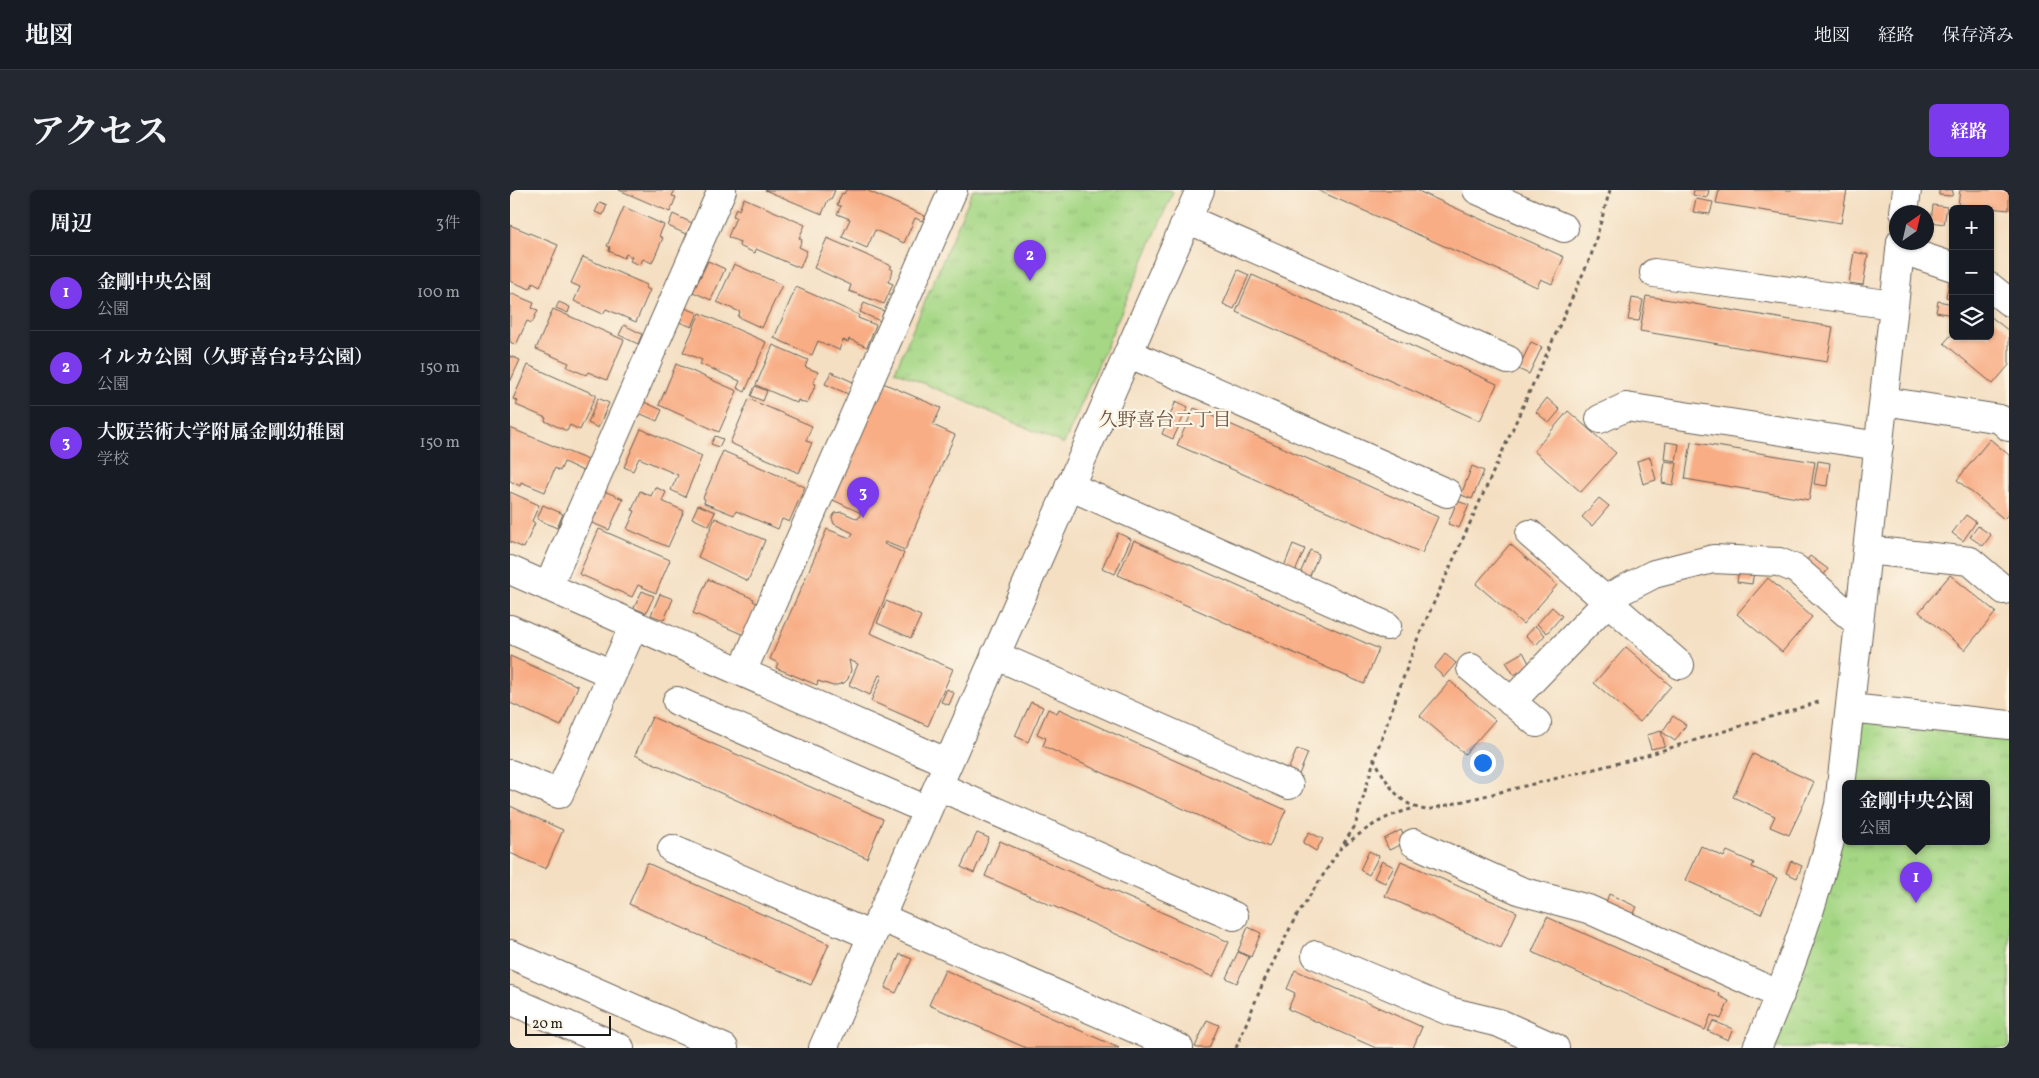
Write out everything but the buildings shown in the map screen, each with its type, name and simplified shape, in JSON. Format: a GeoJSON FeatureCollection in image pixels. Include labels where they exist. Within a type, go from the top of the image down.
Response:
{"type":"FeatureCollection","features":[{"type":"Feature","properties":{"kind":"street"},"geometry":{"type":"LineString","coordinates":[[548,587],[722,190]]}},
{"type":"Feature","properties":{"kind":"street"},"geometry":{"type":"LineString","coordinates":[[742,672],[953,190]]}},
{"type":"Feature","properties":{"kind":"street"},"geometry":{"type":"LineString","coordinates":[[822,1048],[1200,190]]}},
{"type":"Feature","properties":{"kind":"street"},"geometry":{"type":"LineString","coordinates":[[1477,190],[1564,228]]}},
{"type":"Feature","properties":{"kind":"street"},"geometry":{"type":"LineString","coordinates":[[1905,205],[1907,190]]}},
{"type":"Feature","properties":{"kind":"street"},"geometry":{"type":"LineString","coordinates":[[1187,219],[1508,360]]}},
{"type":"Feature","properties":{"kind":"street"},"geometry":{"type":"LineString","coordinates":[[1757,1048],[1780,996],[1825,864],[1838,805],[1901,250]]}},
{"type":"Feature","properties":{"kind":"street"},"geometry":{"type":"LineString","coordinates":[[1911,250],[1949,265]]}},
{"type":"Feature","properties":{"kind":"street"},"geometry":{"type":"LineString","coordinates":[[1654,273],[1894,305]]}},
{"type":"Feature","properties":{"kind":"street"},"geometry":{"type":"LineString","coordinates":[[1994,290],[2009,302]]}},
{"type":"Feature","properties":{"kind":"street"},"geometry":{"type":"LineString","coordinates":[[1128,353],[1447,493]]}},
{"type":"Feature","properties":{"kind":"street"},"geometry":{"type":"LineString","coordinates":[[1884,401],[2000,419],[2009,427]]}},
{"type":"Feature","properties":{"kind":"street"},"geometry":{"type":"LineString","coordinates":[[1600,419],[1626,408],[1879,446]]}},
{"type":"Feature","properties":{"kind":"street"},"geometry":{"type":"LineString","coordinates":[[1070,486],[1387,626]]}},
{"type":"Feature","properties":{"kind":"street"},"geometry":{"type":"LineString","coordinates":[[1530,534],[1680,665]]}},
{"type":"Feature","properties":{"kind":"street"},"geometry":{"type":"LineString","coordinates":[[1867,550],[1970,561],[2004,590]]}},
{"type":"Feature","properties":{"kind":"street"},"geometry":{"type":"LineString","coordinates":[[1511,702],[1615,594],[1654,574],[1713,559],[1779,562],[1796,569],[1859,624]]}},
{"type":"Feature","properties":{"kind":"street"},"geometry":{"type":"LineString","coordinates":[[510,570],[742,672],[938,786]]}},
{"type":"Feature","properties":{"kind":"street"},"geometry":{"type":"LineString","coordinates":[[510,774],[559,794],[634,624]]}},
{"type":"Feature","properties":{"kind":"street"},"geometry":{"type":"LineString","coordinates":[[510,629],[612,674]]}},
{"type":"Feature","properties":{"kind":"street"},"geometry":{"type":"LineString","coordinates":[[995,655],[1289,785]]}},
{"type":"Feature","properties":{"kind":"street"},"geometry":{"type":"LineString","coordinates":[[1471,668],[1537,723]]}},
{"type":"Feature","properties":{"kind":"street"},"geometry":{"type":"LineString","coordinates":[[677,700],[938,786],[1234,916]]}},
{"type":"Feature","properties":{"kind":"street"},"geometry":{"type":"LineString","coordinates":[[1850,704],[2009,725]]}},
{"type":"Feature","properties":{"kind":"street"},"geometry":{"type":"LineString","coordinates":[[1414,843],[1521,891],[1588,909],[1780,996]]}},
{"type":"Feature","properties":{"kind":"street"},"geometry":{"type":"LineString","coordinates":[[672,849],[876,927],[1179,1048]]}},
{"type":"Feature","properties":{"kind":"street"},"geometry":{"type":"LineString","coordinates":[[510,954],[724,1048]]}},
{"type":"Feature","properties":{"kind":"street"},"geometry":{"type":"LineString","coordinates":[[1316,955],[1449,1011],[1499,1023],[1555,1048]]}},
{"type":"Feature","properties":{"kind":"street"},"geometry":{"type":"LineString","coordinates":[[510,1000],[620,1048]]}},
{"type":"Feature","properties":{"kind":"path"},"geometry":{"type":"LineString","coordinates":[[1236,1048],[1263,983],[1294,920],[1355,826],[1374,759],[1417,640],[1591,256],[1610,190]]}},
{"type":"Feature","properties":{"kind":"path"},"geometry":{"type":"LineString","coordinates":[[1342,846],[1374,823],[1388,816],[1415,808],[1427,810],[1631,760],[1831,699],[1850,704]]}},
{"type":"Feature","properties":{"kind":"path"},"geometry":{"type":"LineString","coordinates":[[1374,759],[1392,791],[1415,808]]}},
{"type":"Feature","properties":{"kind":"green space"},"geometry":{"type":"Polygon","coordinates":[[[973,190],[1170,190],[1173,192],[1064,444],[895,371],[973,190]]]}},
{"type":"Feature","properties":{"kind":"green space"},"geometry":{"type":"Polygon","coordinates":[[[1863,720],[2009,738],[2009,1048],[1769,1048],[1842,831],[1842,845],[1990,845],[1990,780],[1852,780],[1863,720]]]}},
{"type":"Feature","properties":{"kind":"place","name":"イルカ公園（久野喜台2号公園）"},"geometry":{"type":"Point","coordinates":[1030,281]}},
{"type":"Feature","properties":{"kind":"place","name":"大阪芸術大学附属金剛幼稚園"},"geometry":{"type":"Point","coordinates":[863,518]}},
{"type":"Feature","properties":{"kind":"place","name":"金剛中央公園"},"geometry":{"type":"Point","coordinates":[1916,903]}},
{"type":"Feature","properties":{"kind":"district","name":"久野喜台二丁目"},"geometry":{"type":"Point","coordinates":[1165,419]}}]}
